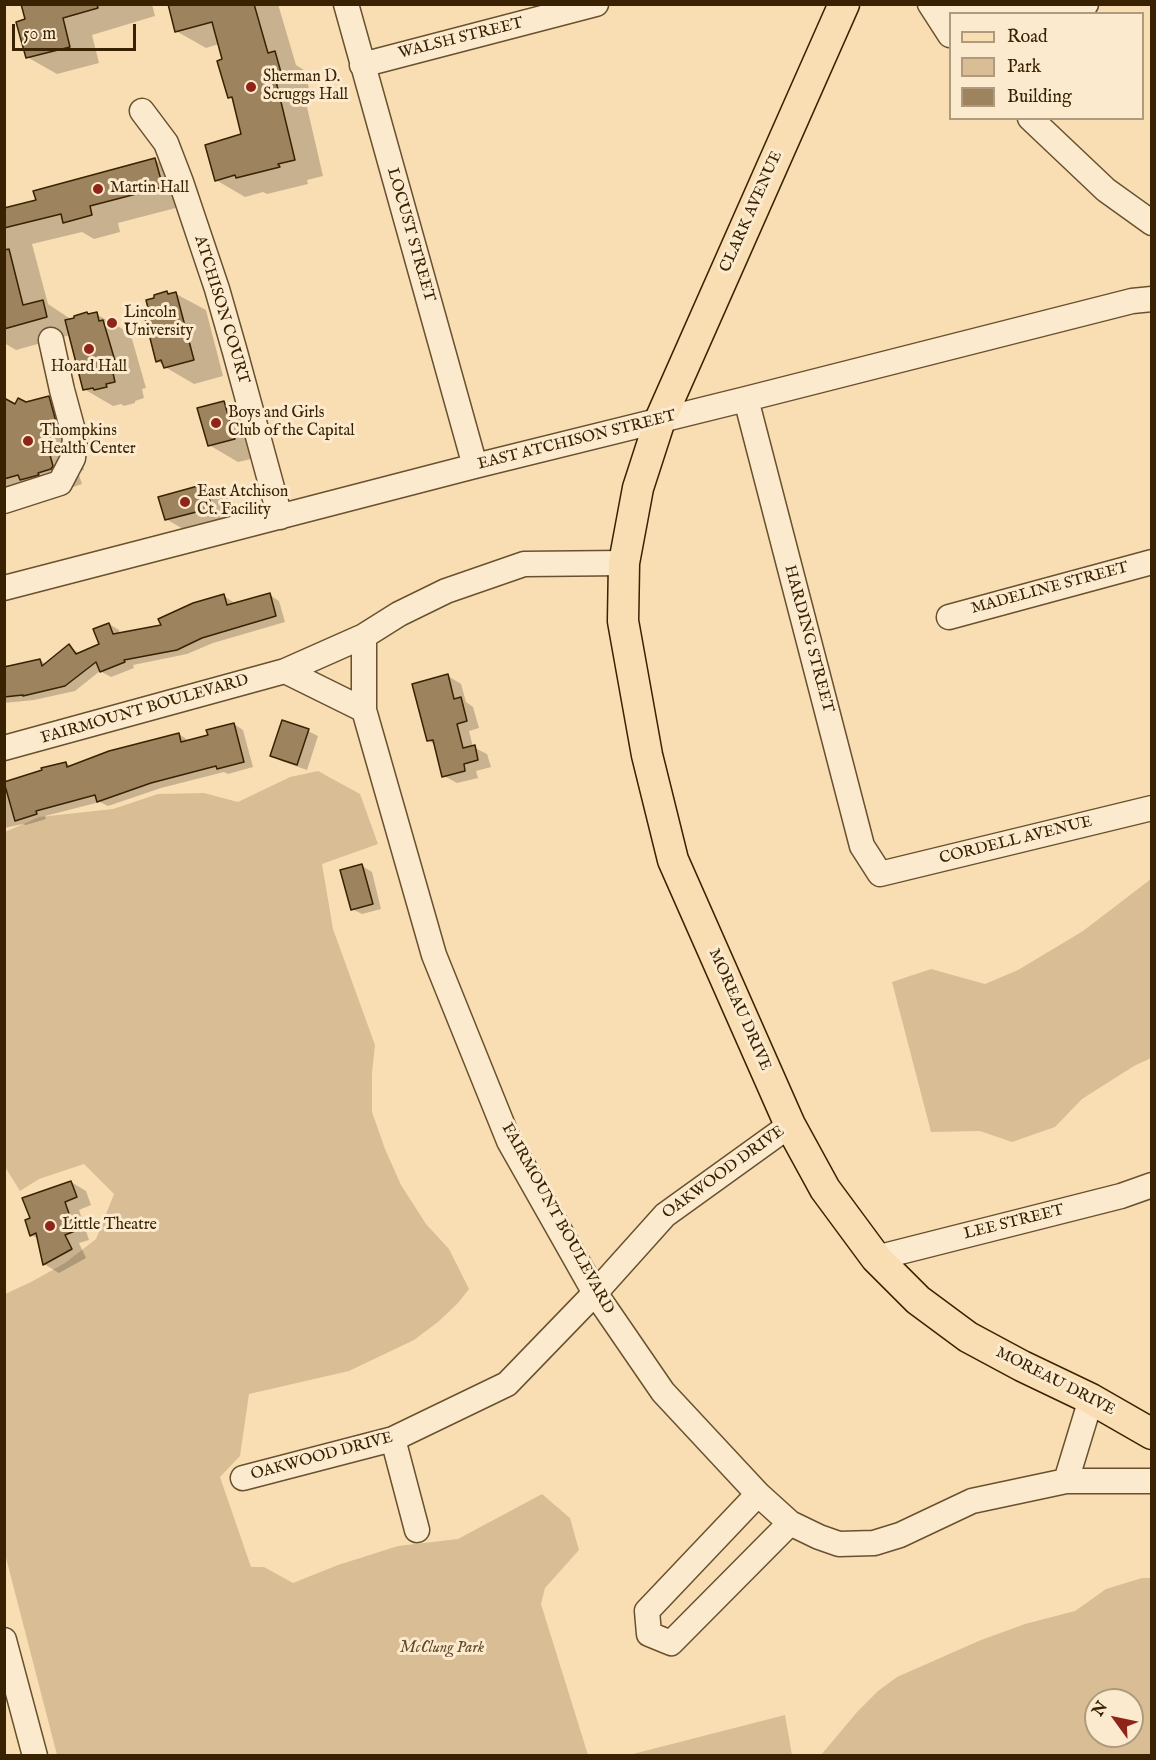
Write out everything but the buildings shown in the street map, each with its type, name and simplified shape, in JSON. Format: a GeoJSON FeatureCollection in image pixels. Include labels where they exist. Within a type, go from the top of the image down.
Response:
{"type":"FeatureCollection","features":[{"type":"Feature","properties":{"kind":"main road","name":"CLARK AVENUE"},"geometry":{"type":"LineString","coordinates":[[660,420],[844,4]]}},
{"type":"Feature","properties":{"kind":"main road","name":"MOREAU DRIVE"},"geometry":{"type":"LineString","coordinates":[[660,420],[638,488],[624,563],[623,621],[647,755],[673,860],[790,1125],[825,1189],[876,1258],[918,1300],[968,1337],[1091,1399],[1152,1434]]}},
{"type":"Feature","properties":{"kind":"street","name":"LOCUST STREET"},"geometry":{"type":"LineString","coordinates":[[346,4],[475,466]]}},
{"type":"Feature","properties":{"kind":"street","name":"WALSH STREET"},"geometry":{"type":"LineString","coordinates":[[362,65],[596,4]]}},
{"type":"Feature","properties":{"kind":"street"},"geometry":{"type":"LineString","coordinates":[[930,4],[949,32]]}},
{"type":"Feature","properties":{"kind":"street"},"geometry":{"type":"LineString","coordinates":[[950,4],[980,11],[1086,4]]}},
{"type":"Feature","properties":{"kind":"street","name":"ATCHISON COURT"},"geometry":{"type":"LineString","coordinates":[[142,111],[166,143],[181,182],[229,331],[280,517]]}},
{"type":"Feature","properties":{"kind":"street"},"geometry":{"type":"LineString","coordinates":[[1032,120],[1106,190],[1152,224]]}},
{"type":"Feature","properties":{"kind":"street","name":"EAST ATCHISON STREET"},"geometry":{"type":"LineString","coordinates":[[4,588],[475,466],[1132,301],[1152,299]]}},
{"type":"Feature","properties":{"kind":"street"},"geometry":{"type":"LineString","coordinates":[[4,501],[60,483],[73,458],[75,438],[51,340]]}},
{"type":"Feature","properties":{"kind":"street","name":"HARDING STREET"},"geometry":{"type":"LineString","coordinates":[[746,399],[862,846],[880,874]]}},
{"type":"Feature","properties":{"kind":"street","name":"MADELINE STREET"},"geometry":{"type":"LineString","coordinates":[[949,617],[1152,562]]}},
{"type":"Feature","properties":{"kind":"street"},"geometry":{"type":"LineString","coordinates":[[364,636],[399,614],[446,591],[524,564],[624,563]]}},
{"type":"Feature","properties":{"kind":"street","name":"FAIRMOUNT BOULEVARD"},"geometry":{"type":"LineString","coordinates":[[4,748],[285,671],[364,636],[364,710],[434,955],[510,1141],[595,1293],[663,1392],[758,1494],[790,1523],[819,1537],[839,1544],[874,1543],[900,1535],[972,1501],[1066,1481],[1152,1480]]}},
{"type":"Feature","properties":{"kind":"street"},"geometry":{"type":"LineString","coordinates":[[285,671],[364,710]]}},
{"type":"Feature","properties":{"kind":"street","name":"CORDELL AVENUE"},"geometry":{"type":"LineString","coordinates":[[880,874],[1152,808]]}},
{"type":"Feature","properties":{"kind":"street","name":"OAKWOOD DRIVE"},"geometry":{"type":"LineString","coordinates":[[243,1478],[393,1439],[507,1384],[595,1293],[665,1215],[790,1125]]}},
{"type":"Feature","properties":{"kind":"street","name":"LEE STREET"},"geometry":{"type":"LineString","coordinates":[[876,1258],[1121,1196],[1152,1185]]}},
{"type":"Feature","properties":{"kind":"street"},"geometry":{"type":"LineString","coordinates":[[1066,1481],[1091,1399]]}},
{"type":"Feature","properties":{"kind":"street"},"geometry":{"type":"LineString","coordinates":[[393,1439],[417,1530]]}},
{"type":"Feature","properties":{"kind":"street"},"geometry":{"type":"LineString","coordinates":[[758,1494],[646,1611],[649,1634],[671,1642],[790,1523]]}},
{"type":"Feature","properties":{"kind":"street"},"geometry":{"type":"LineString","coordinates":[[4,1640],[35,1755]]}},
{"type":"Feature","properties":{"kind":"green space","name":"McClung Park"},"geometry":{"type":"Polygon","coordinates":[[[318,771],[360,794],[378,844],[322,864],[333,929],[375,1045],[372,1112],[401,1185],[426,1224],[449,1249],[469,1289],[438,1322],[414,1340],[349,1371],[249,1394],[240,1456],[220,1477],[251,1567],[264,1567],[293,1583],[338,1565],[398,1546],[458,1539],[542,1494],[570,1518],[579,1550],[545,1588],[541,1604],[588,1755],[57,1755],[5,1554],[5,1294],[65,1263],[96,1239],[114,1194],[84,1164],[39,1179],[20,1191],[5,1167],[5,832],[39,817],[113,809],[158,794],[204,793],[238,802],[290,777],[318,771]]]}},
{"type":"Feature","properties":{"kind":"green space"},"geometry":{"type":"Polygon","coordinates":[[[1151,879],[1151,1058],[1134,1066],[1082,1099],[1055,1127],[1012,1142],[980,1131],[931,1132],[892,982],[931,969],[985,984],[1018,970],[1083,931],[1151,879]]]}},
{"type":"Feature","properties":{"kind":"green space"},"geometry":{"type":"Polygon","coordinates":[[[1142,1578],[1151,1578],[1151,1755],[821,1755],[857,1712],[878,1691],[897,1677],[981,1640],[1025,1624],[1075,1611],[1106,1589],[1142,1578]]]}},
{"type":"Feature","properties":{"kind":"green space"},"geometry":{"type":"Polygon","coordinates":[[[785,1715],[792,1755],[629,1755],[785,1715]]]}},
{"type":"Feature","properties":{"kind":"place","name":"Sherman D. Scruggs Hall"},"geometry":{"type":"Point","coordinates":[251,87]}},
{"type":"Feature","properties":{"kind":"place","name":"Martin Hall"},"geometry":{"type":"Point","coordinates":[98,189]}},
{"type":"Feature","properties":{"kind":"place","name":"Lincoln University"},"geometry":{"type":"Point","coordinates":[112,323]}},
{"type":"Feature","properties":{"kind":"place","name":"Hoard Hall"},"geometry":{"type":"Point","coordinates":[89,349]}},
{"type":"Feature","properties":{"kind":"place","name":"Boys and Girls Club of the Capital"},"geometry":{"type":"Point","coordinates":[216,423]}},
{"type":"Feature","properties":{"kind":"place","name":"Thompkins Health Center"},"geometry":{"type":"Point","coordinates":[28,441]}},
{"type":"Feature","properties":{"kind":"place","name":"East Atchison Ct. Facility"},"geometry":{"type":"Point","coordinates":[185,502]}},
{"type":"Feature","properties":{"kind":"place","name":"Little Theatre"},"geometry":{"type":"Point","coordinates":[50,1226]}}]}
